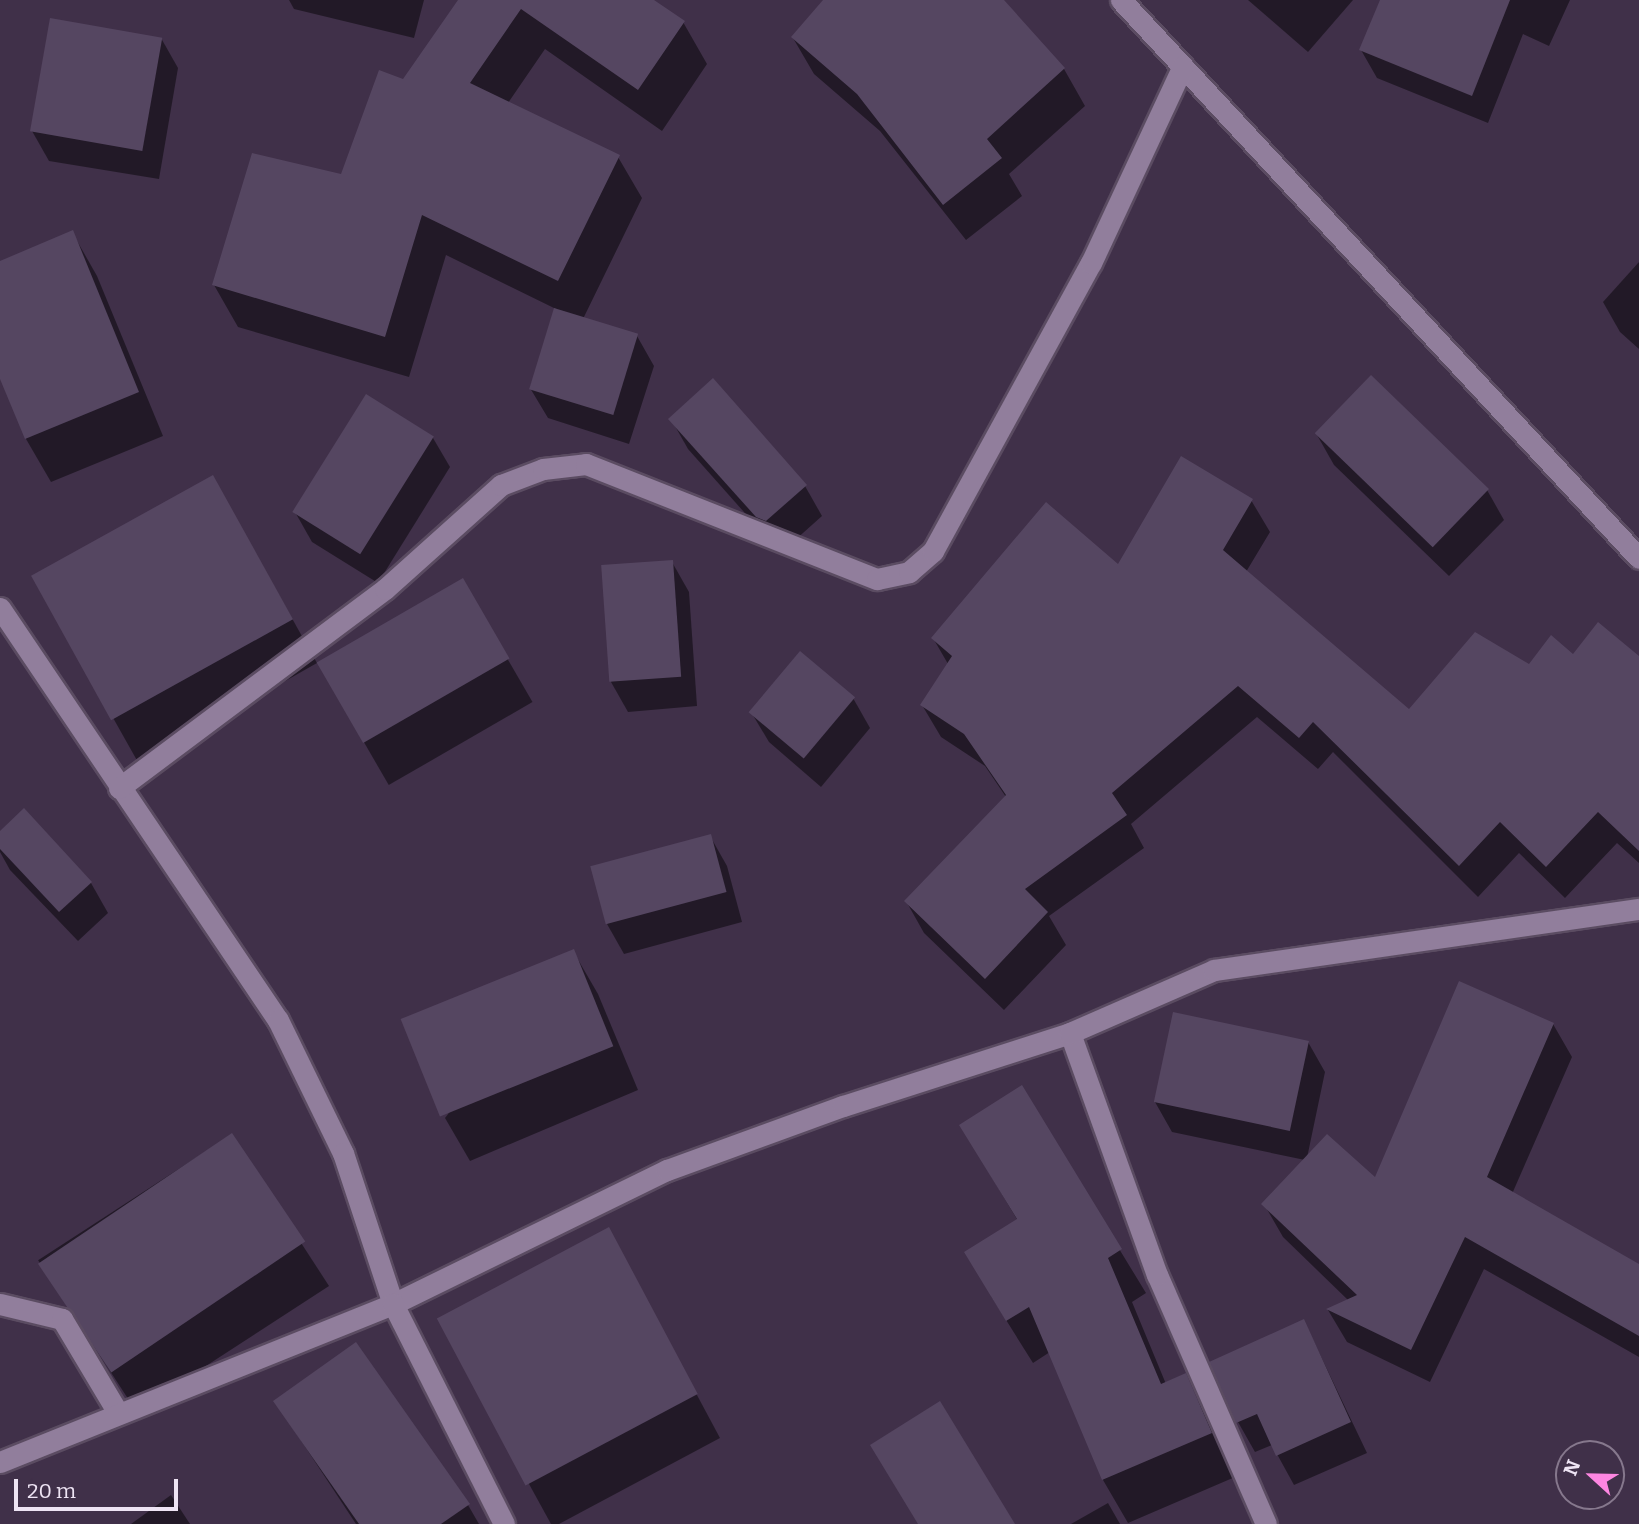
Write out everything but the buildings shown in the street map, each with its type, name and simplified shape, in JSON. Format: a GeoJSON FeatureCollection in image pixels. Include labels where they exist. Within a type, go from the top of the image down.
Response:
{"type":"FeatureCollection","features":[{"type":"Feature","properties":{"kind":"street"},"geometry":{"type":"LineString","coordinates":[[1121,0],[1639,558]]}},
{"type":"Feature","properties":{"kind":"street"},"geometry":{"type":"LineString","coordinates":[[119,788],[385,589],[501,485],[543,469],[586,464],[877,579],[909,572],[933,551],[1091,263],[1183,66]]}},
{"type":"Feature","properties":{"kind":"street"},"geometry":{"type":"LineString","coordinates":[[0,608],[278,1020],[343,1153],[393,1304],[504,1524]]}},
{"type":"Feature","properties":{"kind":"street"},"geometry":{"type":"LineString","coordinates":[[0,1462],[393,1304],[667,1170],[844,1106],[1070,1033],[1214,970],[1639,909]]}},
{"type":"Feature","properties":{"kind":"street"},"geometry":{"type":"LineString","coordinates":[[1070,1033],[1157,1275],[1265,1524]]}},
{"type":"Feature","properties":{"kind":"street"},"geometry":{"type":"LineString","coordinates":[[0,1304],[62,1319],[118,1413]]}}]}
